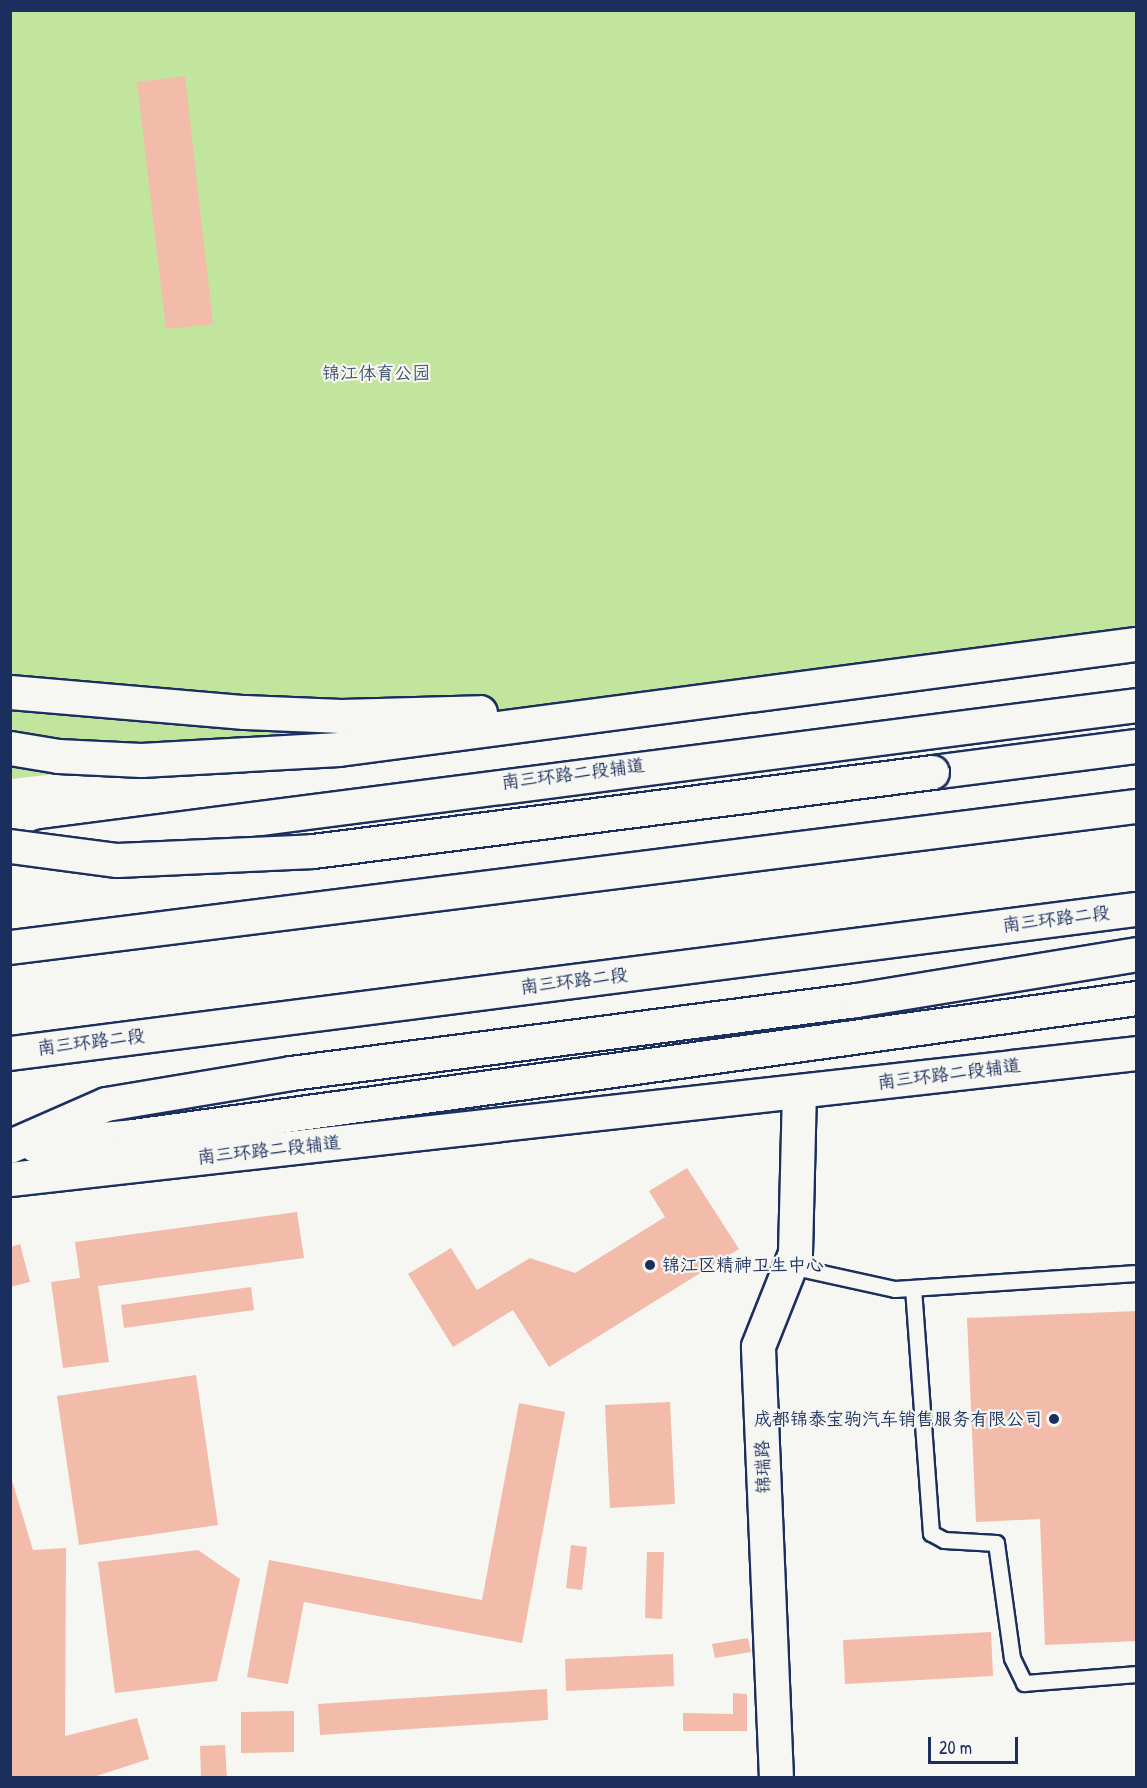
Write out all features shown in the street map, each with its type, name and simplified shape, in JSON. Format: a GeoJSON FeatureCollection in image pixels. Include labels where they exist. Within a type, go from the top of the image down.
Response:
{"type":"FeatureCollection","features":[{"type":"Feature","properties":{"kind":"main road"},"geometry":{"type":"LineString","coordinates":[[10,747],[58,756],[141,759],[262,756],[1137,644]]}},
{"type":"Feature","properties":{"kind":"main road"},"geometry":{"type":"LineString","coordinates":[[10,692],[341,716],[658,707]]}},
{"type":"Feature","properties":{"kind":"main road","name":"南三环路二段辅道"},"geometry":{"type":"LineString","coordinates":[[10,848],[1137,705]]}},
{"type":"Feature","properties":{"kind":"main road"},"geometry":{"type":"LineString","coordinates":[[10,848],[117,860],[313,851],[1137,747]]}},
{"type":"Feature","properties":{"kind":"main road"},"geometry":{"type":"LineString","coordinates":[[10,947],[1137,806]]}},
{"type":"Feature","properties":{"kind":"main road","name":"南三环路二段"},"geometry":{"type":"LineString","coordinates":[[10,1053],[1137,909]]}},
{"type":"Feature","properties":{"kind":"main road"},"geometry":{"type":"LineString","coordinates":[[10,1146],[106,1104],[291,1073],[856,1000],[1137,954]]}},
{"type":"Feature","properties":{"kind":"main road"},"geometry":{"type":"LineString","coordinates":[[10,1146],[133,1136],[1137,998]]}},
{"type":"Feature","properties":{"kind":"main road","name":"南三环路二段辅道"},"geometry":{"type":"LineString","coordinates":[[10,1179],[1137,1053]]}},
{"type":"Feature","properties":{"kind":"main road","name":"锦瑞路"},"geometry":{"type":"LineString","coordinates":[[776,1778],[758,1346],[795,1253],[799,1092]]}},
{"type":"Feature","properties":{"kind":"lane"},"geometry":{"type":"LineString","coordinates":[[790,1266],[895,1289],[1137,1273]]}},
{"type":"Feature","properties":{"kind":"lane"},"geometry":{"type":"LineString","coordinates":[[914,1288],[932,1533],[944,1540],[996,1543],[1012,1658],[1024,1683],[1137,1674]]}},
{"type":"Feature","properties":{"kind":"green space","name":"锦江体育公园"},"geometry":{"type":"Polygon","coordinates":[[[10,11],[1136,11],[1136,652],[11,779],[10,11]]]}},
{"type":"Feature","properties":{"kind":"building"},"geometry":{"type":"Polygon","coordinates":[[[185,76],[213,324],[166,329],[137,82],[185,76]]]}},
{"type":"Feature","properties":{"kind":"building","name":"锦江区精神卫生中心"},"geometry":{"type":"Polygon","coordinates":[[[687,1168],[739,1249],[549,1367],[513,1310],[453,1347],[408,1274],[451,1248],[477,1290],[530,1258],[575,1273],[665,1217],[649,1191],[687,1168]]]}},
{"type":"Feature","properties":{"kind":"building"},"geometry":{"type":"Polygon","coordinates":[[[297,1212],[304,1258],[98,1286],[109,1362],[63,1368],[51,1282],[80,1278],[75,1242],[297,1212]]]}},
{"type":"Feature","properties":{"kind":"building"},"geometry":{"type":"Polygon","coordinates":[[[20,1244],[30,1282],[10,1287],[10,1247],[20,1244]]]}},
{"type":"Feature","properties":{"kind":"building"},"geometry":{"type":"Polygon","coordinates":[[[251,1287],[254,1310],[124,1328],[121,1305],[251,1287]]]}},
{"type":"Feature","properties":{"kind":"building","name":"成都锦泰宝驹汽车销售服务有限公司"},"geometry":{"type":"Polygon","coordinates":[[[1136,1311],[1136,1641],[1045,1645],[1040,1519],[976,1522],[967,1318],[1136,1311]]]}},
{"type":"Feature","properties":{"kind":"building"},"geometry":{"type":"Polygon","coordinates":[[[196,1375],[218,1525],[79,1545],[57,1396],[196,1375]]]}},
{"type":"Feature","properties":{"kind":"building"},"geometry":{"type":"Polygon","coordinates":[[[670,1402],[675,1504],[610,1508],[605,1405],[670,1402]]]}},
{"type":"Feature","properties":{"kind":"building"},"geometry":{"type":"Polygon","coordinates":[[[519,1403],[565,1412],[522,1643],[304,1602],[288,1684],[247,1677],[269,1560],[482,1600],[519,1403]]]}},
{"type":"Feature","properties":{"kind":"building"},"geometry":{"type":"Polygon","coordinates":[[[10,1474],[33,1550],[66,1548],[65,1736],[137,1718],[149,1759],[90,1778],[10,1778],[10,1474]]]}},
{"type":"Feature","properties":{"kind":"building"},"geometry":{"type":"Polygon","coordinates":[[[571,1545],[587,1547],[582,1590],[566,1588],[571,1545]]]}},
{"type":"Feature","properties":{"kind":"building"},"geometry":{"type":"Polygon","coordinates":[[[198,1550],[240,1579],[217,1681],[115,1693],[98,1562],[198,1550]]]}},
{"type":"Feature","properties":{"kind":"building"},"geometry":{"type":"Polygon","coordinates":[[[647,1552],[664,1552],[662,1619],[645,1618],[647,1552]]]}},
{"type":"Feature","properties":{"kind":"building"},"geometry":{"type":"Polygon","coordinates":[[[991,1632],[993,1676],[845,1684],[843,1640],[991,1632]]]}},
{"type":"Feature","properties":{"kind":"building"},"geometry":{"type":"Polygon","coordinates":[[[748,1638],[751,1652],[715,1658],[712,1644],[748,1638]]]}},
{"type":"Feature","properties":{"kind":"building"},"geometry":{"type":"Polygon","coordinates":[[[673,1654],[674,1686],[566,1691],[565,1659],[673,1654]]]}},
{"type":"Feature","properties":{"kind":"building"},"geometry":{"type":"Polygon","coordinates":[[[547,1689],[548,1720],[320,1735],[318,1704],[547,1689]]]}},
{"type":"Feature","properties":{"kind":"building"},"geometry":{"type":"Polygon","coordinates":[[[733,1693],[747,1694],[747,1731],[683,1731],[683,1713],[733,1714],[733,1693]]]}},
{"type":"Feature","properties":{"kind":"building"},"geometry":{"type":"Polygon","coordinates":[[[294,1711],[294,1752],[241,1753],[241,1712],[294,1711]]]}},
{"type":"Feature","properties":{"kind":"building"},"geometry":{"type":"Polygon","coordinates":[[[225,1745],[227,1778],[201,1778],[200,1746],[225,1745]]]}},
{"type":"Feature","properties":{"kind":"place","name":"锦江区精神卫生中心"},"geometry":{"type":"Point","coordinates":[650,1265]}},
{"type":"Feature","properties":{"kind":"place","name":"成都锦泰宝驹汽车销售服务有限公司"},"geometry":{"type":"Point","coordinates":[1054,1419]}}]}
